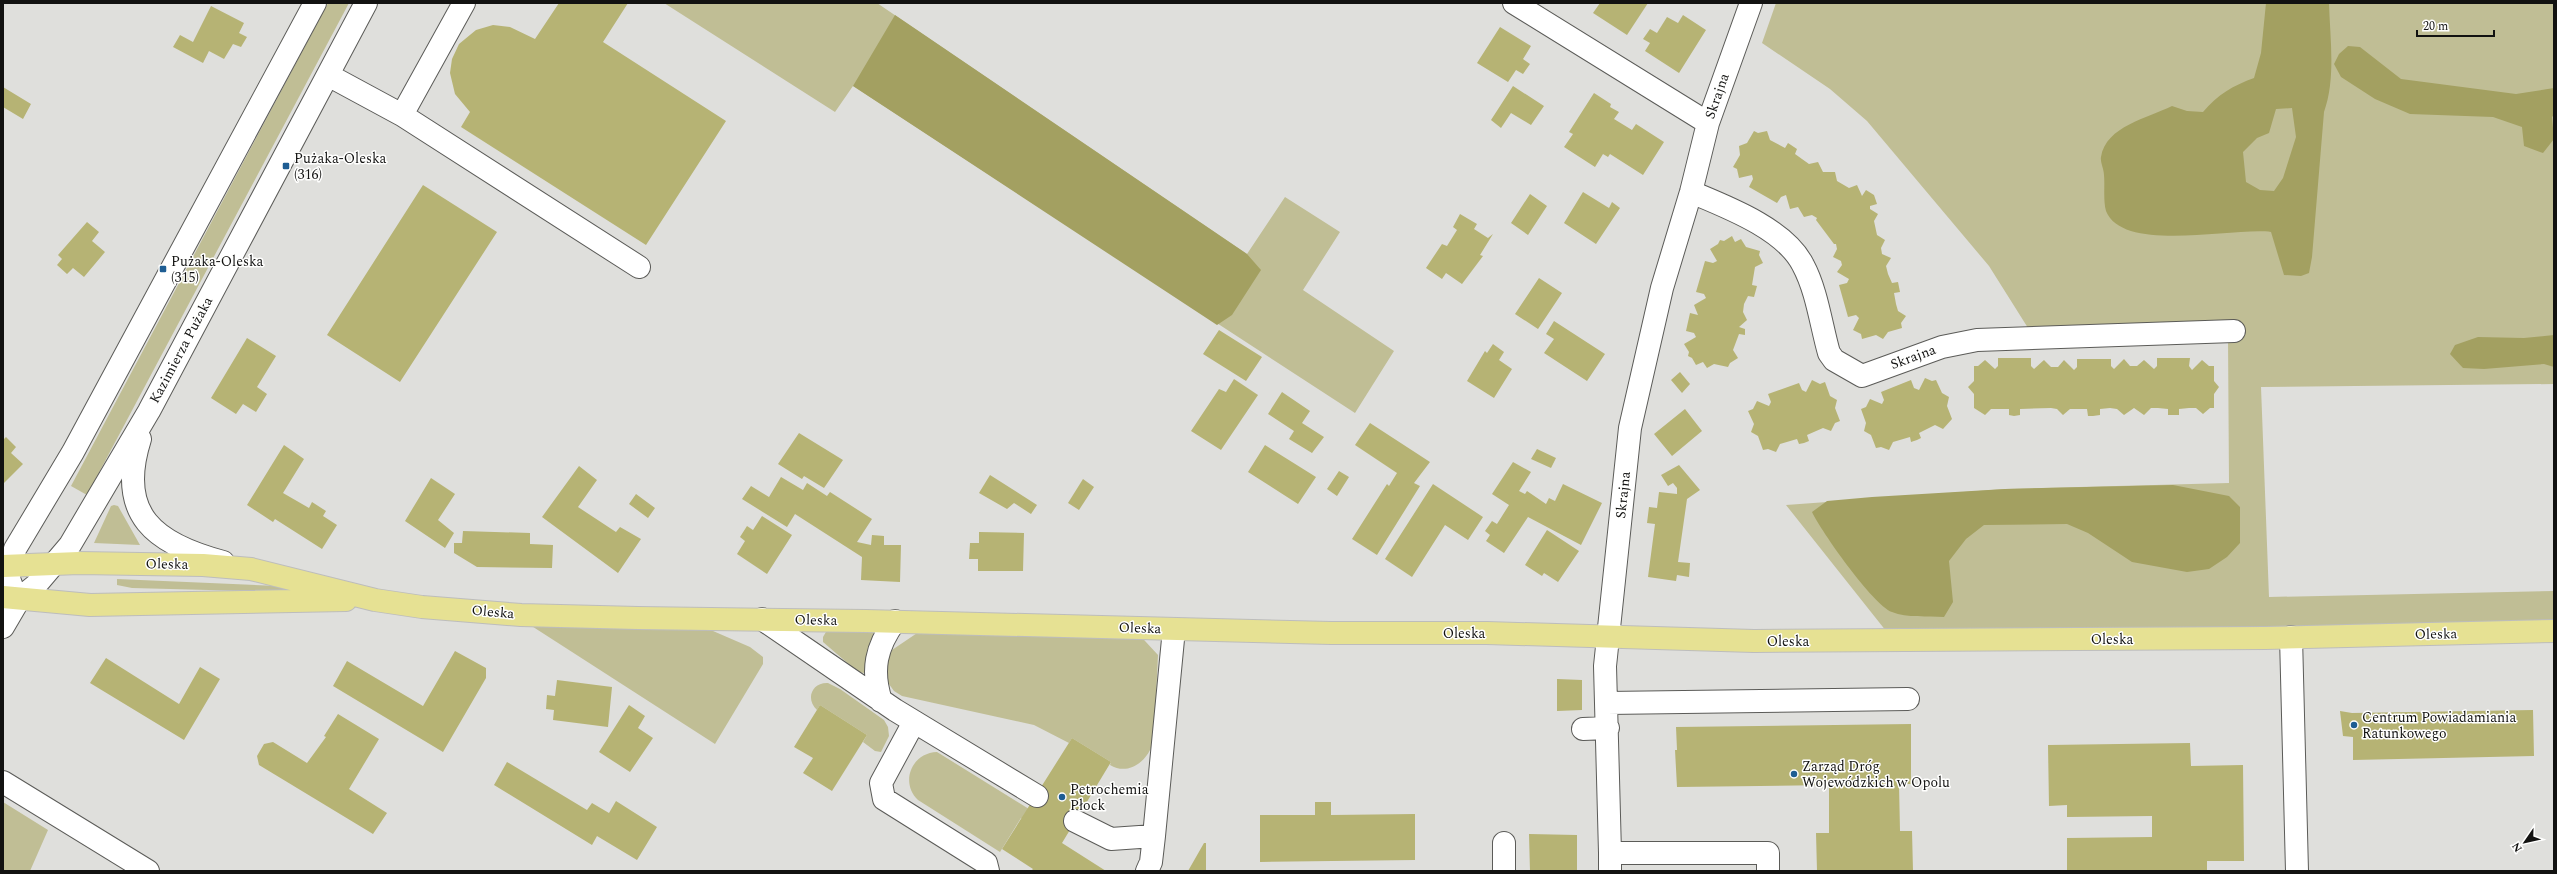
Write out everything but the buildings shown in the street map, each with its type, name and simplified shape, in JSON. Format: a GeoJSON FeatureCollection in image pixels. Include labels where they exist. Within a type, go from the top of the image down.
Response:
{"type":"FeatureCollection","features":[{"type":"Feature","properties":{"kind":"main road","name":"Oleska"},"geometry":{"type":"LineString","coordinates":[[6,566],[56,563],[203,564],[251,569],[375,600],[422,607],[521,615],[762,619],[1331,633],[1488,633],[1608,637],[1855,641],[2290,637],[2554,631]]}},
{"type":"Feature","properties":{"kind":"main road","name":"Oleska"},"geometry":{"type":"LineString","coordinates":[[11,598],[90,605],[375,600]]}},
{"type":"Feature","properties":{"kind":"street"},"geometry":{"type":"LineString","coordinates":[[3,627],[11,598],[12,587],[6,566],[77,446],[315,3]]}},
{"type":"Feature","properties":{"kind":"street","name":"Kazimierza Pużaka"},"geometry":{"type":"LineString","coordinates":[[11,598],[36,585],[70,545],[149,411],[366,3]]}},
{"type":"Feature","properties":{"kind":"street"},"geometry":{"type":"LineString","coordinates":[[402,115],[464,3]]}},
{"type":"Feature","properties":{"kind":"street"},"geometry":{"type":"LineString","coordinates":[[1514,3],[1708,123]]}},
{"type":"Feature","properties":{"kind":"street","name":"Skrajna"},"geometry":{"type":"LineString","coordinates":[[1610,862],[1608,728],[1605,666],[1630,428],[1662,288],[1691,192],[1708,123],[1751,3]]}},
{"type":"Feature","properties":{"kind":"street"},"geometry":{"type":"LineString","coordinates":[[328,75],[402,115],[639,267]]}},
{"type":"Feature","properties":{"kind":"street","name":"Skrajna"},"geometry":{"type":"LineString","coordinates":[[1691,192],[1720,204],[1757,224],[1778,236],[1793,249],[1809,280],[1829,353],[1834,360],[1862,376],[1942,347],[1977,340],[2234,331]]}},
{"type":"Feature","properties":{"kind":"street"},"geometry":{"type":"LineString","coordinates":[[149,411],[135,454],[132,478],[135,500],[143,518],[153,531],[191,553],[251,569]]}},
{"type":"Feature","properties":{"kind":"street"},"geometry":{"type":"LineString","coordinates":[[762,619],[881,701],[1037,796]]}},
{"type":"Feature","properties":{"kind":"street"},"geometry":{"type":"LineString","coordinates":[[881,701],[876,680],[876,657],[880,644],[895,622]]}},
{"type":"Feature","properties":{"kind":"street"},"geometry":{"type":"LineString","coordinates":[[1147,871],[1151,862],[1154,836],[1174,629]]}},
{"type":"Feature","properties":{"kind":"street"},"geometry":{"type":"LineString","coordinates":[[2290,637],[2297,871]]}},
{"type":"Feature","properties":{"kind":"street"},"geometry":{"type":"LineString","coordinates":[[1607,703],[1908,699]]}},
{"type":"Feature","properties":{"kind":"street"},"geometry":{"type":"LineString","coordinates":[[914,722],[881,784],[884,799],[986,864],[988,871]]}},
{"type":"Feature","properties":{"kind":"street"},"geometry":{"type":"LineString","coordinates":[[1583,729],[1608,728]]}},
{"type":"Feature","properties":{"kind":"street"},"geometry":{"type":"LineString","coordinates":[[3,782],[148,871]]}},
{"type":"Feature","properties":{"kind":"street"},"geometry":{"type":"LineString","coordinates":[[1075,821],[1111,839],[1154,836]]}},
{"type":"Feature","properties":{"kind":"street"},"geometry":{"type":"LineString","coordinates":[[1504,843],[1504,871]]}},
{"type":"Feature","properties":{"kind":"street"},"geometry":{"type":"LineString","coordinates":[[1610,862],[1768,853],[1768,871]]}},
{"type":"Feature","properties":{"kind":"shaded area"},"geometry":{"type":"Polygon","coordinates":[[[328,3],[349,3],[87,495],[71,486],[328,3]]]}},
{"type":"Feature","properties":{"kind":"shaded area"},"geometry":{"type":"Polygon","coordinates":[[[664,3],[877,3],[1247,254],[1285,197],[1340,232],[1303,290],[1394,351],[1355,413],[853,86],[835,112],[664,3]]]}},
{"type":"Feature","properties":{"kind":"shaded area"},"geometry":{"type":"Polygon","coordinates":[[[1776,3],[2554,3],[2554,384],[2261,387],[2269,597],[2554,591],[2554,631],[1894,641],[1786,505],[2005,489],[2229,483],[2228,338],[2035,339],[1989,266],[1867,121],[1830,89],[1762,43],[1776,3]]]}},
{"type":"Feature","properties":{"kind":"shaded area"},"geometry":{"type":"Polygon","coordinates":[[[2266,3],[2329,3],[2331,58],[2330,86],[2324,112],[2312,257],[2309,273],[2301,276],[2284,275],[2271,232],[2254,231],[2181,236],[2134,232],[2116,224],[2106,211],[2105,207],[2104,173],[2101,157],[2105,146],[2119,130],[2140,119],[2172,106],[2187,111],[2203,112],[2214,100],[2226,91],[2254,78],[2261,53],[2266,3]],[[2292,108],[2276,109],[2269,133],[2257,138],[2243,152],[2246,182],[2260,190],[2274,191],[2283,178],[2296,137],[2292,108]]]}},
{"type":"Feature","properties":{"kind":"shaded area"},"geometry":{"type":"Polygon","coordinates":[[[895,15],[1247,254],[1261,270],[1232,315],[1217,325],[853,86],[895,15]]]}},
{"type":"Feature","properties":{"kind":"shaded area"},"geometry":{"type":"Polygon","coordinates":[[[2348,46],[2360,47],[2401,79],[2516,94],[2554,88],[2554,115],[2552,117],[2554,139],[2543,153],[2524,146],[2522,127],[2493,117],[2410,114],[2375,99],[2341,77],[2334,64],[2339,54],[2348,46]]]}},
{"type":"Feature","properties":{"kind":"shaded area"},"geometry":{"type":"Polygon","coordinates":[[[2554,335],[2554,367],[2544,364],[2484,369],[2463,368],[2450,354],[2455,345],[2478,337],[2524,338],[2554,335]]]}},
{"type":"Feature","properties":{"kind":"shaded area"},"geometry":{"type":"Polygon","coordinates":[[[2173,485],[2229,496],[2240,507],[2240,543],[2227,557],[2209,569],[2187,572],[2132,562],[2088,533],[2067,524],[1984,525],[1966,539],[1949,561],[1953,602],[1944,617],[1898,614],[1883,606],[1848,566],[1812,512],[1827,501],[1872,497],[2005,489],[2173,485]]]}},
{"type":"Feature","properties":{"kind":"shaded area"},"geometry":{"type":"Polygon","coordinates":[[[111,506],[118,506],[140,545],[94,543],[111,506]]]}},
{"type":"Feature","properties":{"kind":"shaded area"},"geometry":{"type":"Polygon","coordinates":[[[117,579],[278,586],[286,588],[285,592],[280,592],[132,588],[117,585],[117,579]]]}},
{"type":"Feature","properties":{"kind":"shaded area"},"geometry":{"type":"Polygon","coordinates":[[[513,614],[683,618],[750,647],[763,657],[763,664],[715,744],[513,614]]]}},
{"type":"Feature","properties":{"kind":"shaded area"},"geometry":{"type":"Polygon","coordinates":[[[833,620],[883,621],[870,642],[864,673],[858,672],[823,642],[823,637],[833,620]]]}},
{"type":"Feature","properties":{"kind":"shaded area"},"geometry":{"type":"Polygon","coordinates":[[[932,623],[1133,628],[1158,655],[1154,739],[1148,753],[1144,759],[1132,767],[1125,769],[1117,768],[1110,765],[1111,762],[1072,738],[1069,743],[1034,725],[902,696],[894,691],[886,680],[888,657],[892,650],[932,623]]]}},
{"type":"Feature","properties":{"kind":"shaded area"},"geometry":{"type":"Polygon","coordinates":[[[822,683],[828,683],[840,689],[884,720],[888,727],[889,736],[881,752],[875,751],[863,742],[867,735],[820,705],[817,710],[813,706],[811,696],[814,688],[822,683]]]}},
{"type":"Feature","properties":{"kind":"shaded area"},"geometry":{"type":"Polygon","coordinates":[[[937,752],[1029,809],[1023,819],[1021,818],[1000,852],[918,800],[913,793],[909,778],[915,763],[928,754],[937,752]]]}},
{"type":"Feature","properties":{"kind":"shaded area"},"geometry":{"type":"Polygon","coordinates":[[[3,802],[48,830],[30,871],[3,871],[3,802]]]}},
{"type":"Feature","properties":{"kind":"place","name":"Pużaka-Oleska (316)"},"geometry":{"type":"Point","coordinates":[286,166]}},
{"type":"Feature","properties":{"kind":"place","name":"Pużaka-Oleska (315)"},"geometry":{"type":"Point","coordinates":[163,269]}},
{"type":"Feature","properties":{"kind":"place","name":"Centrum Powiadamiania Ratunkowego"},"geometry":{"type":"Point","coordinates":[2354,725]}},
{"type":"Feature","properties":{"kind":"place","name":"Zarząd Dróg Wojewódzkich w Opolu"},"geometry":{"type":"Point","coordinates":[1794,774]}},
{"type":"Feature","properties":{"kind":"place","name":"Petrochemia Płock"},"geometry":{"type":"Point","coordinates":[1062,797]}}]}
